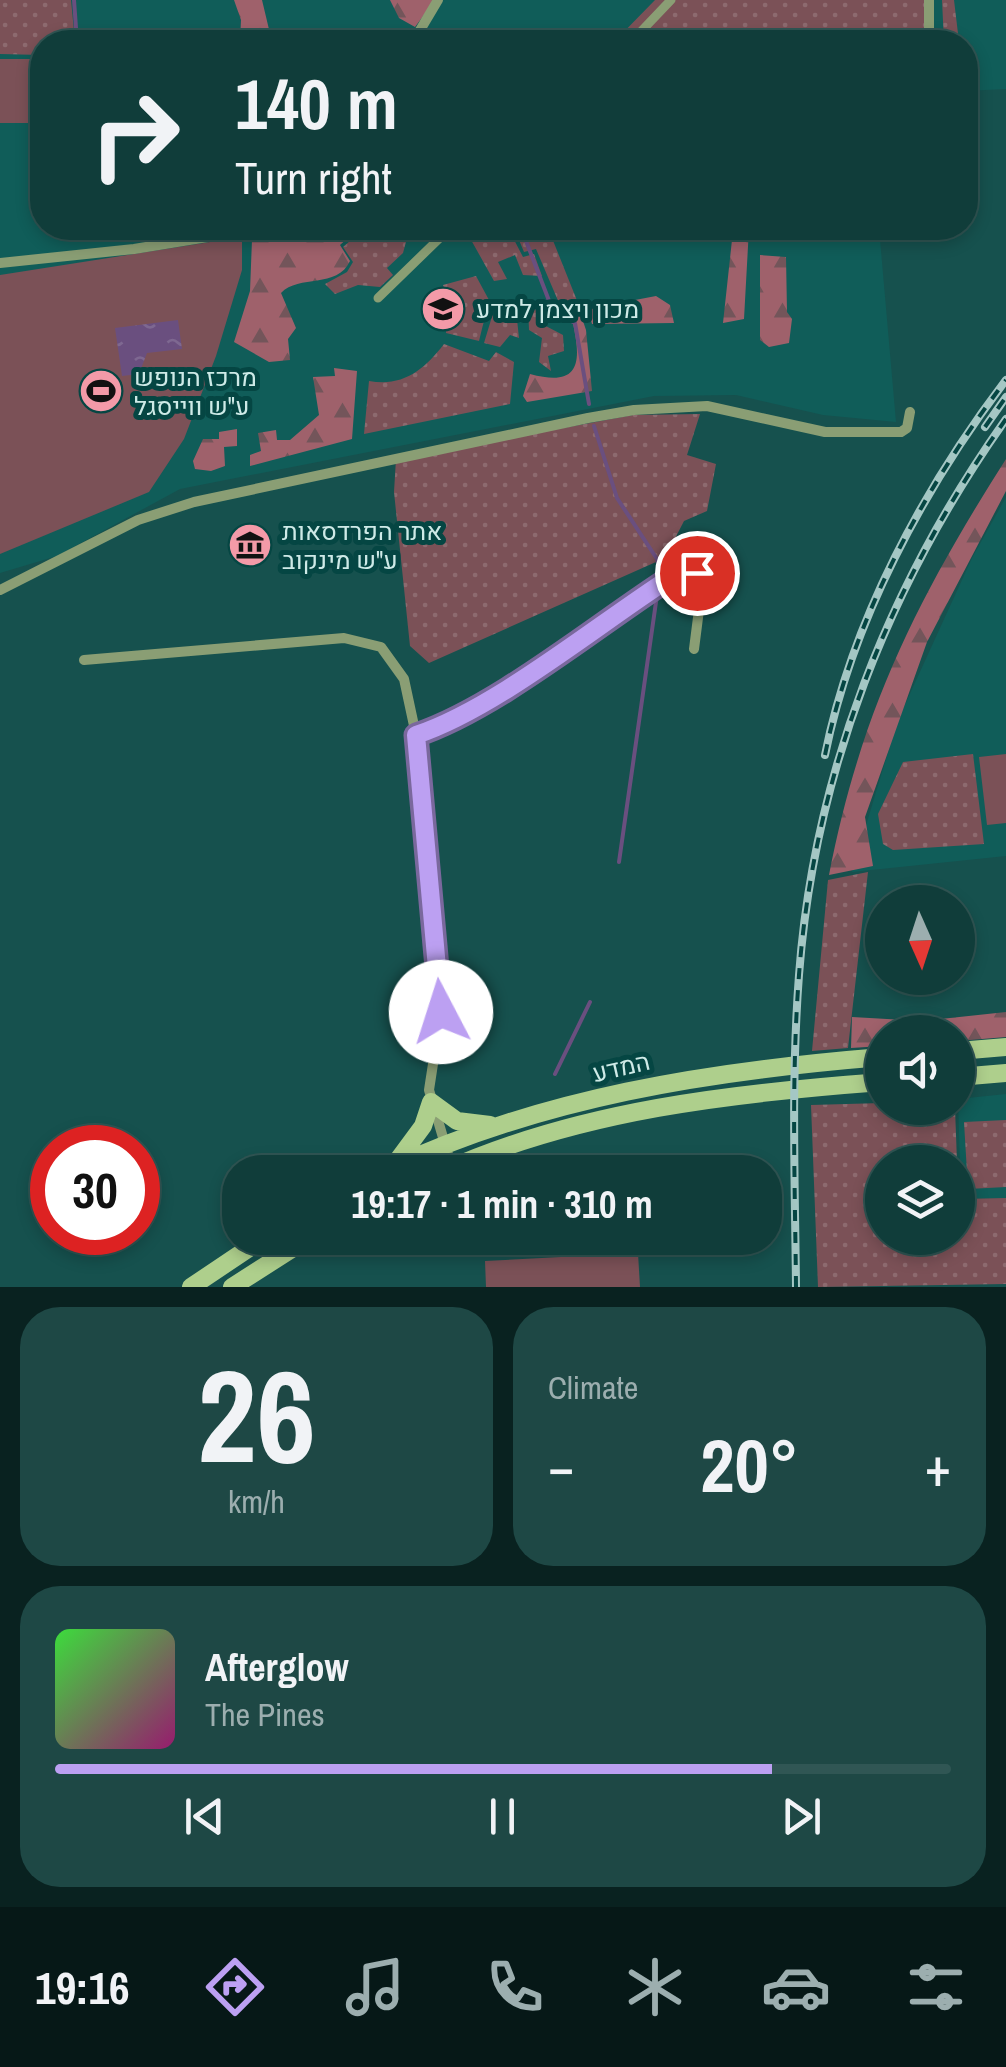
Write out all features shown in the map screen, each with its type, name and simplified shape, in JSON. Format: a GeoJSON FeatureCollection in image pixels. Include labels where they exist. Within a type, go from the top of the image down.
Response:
{"type":"FeatureCollection","features":[{"type":"Feature","properties":{"kind":"main road"},"geometry":{"type":"LineString","coordinates":[[975,1050],[1006,1047]]}},
{"type":"Feature","properties":{"kind":"main road","name":"המדע"},"geometry":{"type":"LineString","coordinates":[[421,1155],[520,1120],[670,1082],[865,1059]]}},
{"type":"Feature","properties":{"kind":"main road"},"geometry":{"type":"LineString","coordinates":[[975,1076],[1006,1073]]}},
{"type":"Feature","properties":{"kind":"main road","name":"המדע"},"geometry":{"type":"LineString","coordinates":[[490,1155],[549,1134],[624,1115],[748,1094],[865,1084]]}},
{"type":"Feature","properties":{"kind":"main road"},"geometry":{"type":"LineString","coordinates":[[399,1155],[423,1126],[431,1102],[466,1123],[484,1126],[520,1120]]}},
{"type":"Feature","properties":{"kind":"main road"},"geometry":{"type":"LineString","coordinates":[[192,1287],[239,1255]]}},
{"type":"Feature","properties":{"kind":"main road"},"geometry":{"type":"LineString","coordinates":[[232,1287],[282,1255]]}},
{"type":"Feature","properties":{"kind":"street"},"geometry":{"type":"LineString","coordinates":[[420,30],[438,0]]}},
{"type":"Feature","properties":{"kind":"street"},"geometry":{"type":"LineString","coordinates":[[642,30],[671,0]]}},
{"type":"Feature","properties":{"kind":"street"},"geometry":{"type":"LineString","coordinates":[[929,30],[930,0]]}},
{"type":"Feature","properties":{"kind":"street"},"geometry":{"type":"LineString","coordinates":[[0,264],[189,240]]}},
{"type":"Feature","properties":{"kind":"street"},"geometry":{"type":"LineString","coordinates":[[378,298],[438,240]]}},
{"type":"Feature","properties":{"kind":"street"},"geometry":{"type":"LineString","coordinates":[[0,590],[138,520],[194,502],[570,422],[634,410],[707,406],[825,432],[900,432],[907,428],[910,412]]}},
{"type":"Feature","properties":{"kind":"street"},"geometry":{"type":"LineString","coordinates":[[416,735],[444,726],[488,700],[670,578],[697,573],[700,594],[694,649]]}},
{"type":"Feature","properties":{"kind":"street"},"geometry":{"type":"LineString","coordinates":[[84,660],[344,638],[381,648],[404,678],[416,735],[441,1012],[431,1102],[444,1155]]}},
{"type":"Feature","properties":{"kind":"shaded area","name":"מכון ויצמן למדע"},"geometry":{"type":"Polygon","coordinates":[[[0,0],[1006,0],[1006,89],[978,90],[978,30],[30,30],[30,240],[880,240],[896,422],[823,415],[736,395],[654,396],[180,489],[57,556],[0,573],[0,0]]]}},
{"type":"Feature","properties":{"kind":"shaded area"},"geometry":{"type":"Polygon","coordinates":[[[0,0],[71,0],[74,30],[30,30],[30,55],[0,54],[0,0]]]}},
{"type":"Feature","properties":{"kind":"shaded area"},"geometry":{"type":"Polygon","coordinates":[[[655,0],[924,0],[924,30],[626,30],[655,0]]]}},
{"type":"Feature","properties":{"kind":"shaded area"},"geometry":{"type":"Polygon","coordinates":[[[942,0],[954,0],[958,30],[943,30],[942,0]]]}},
{"type":"Feature","properties":{"kind":"shaded area"},"geometry":{"type":"Polygon","coordinates":[[[0,59],[30,59],[30,123],[0,123],[0,59]]]}},
{"type":"Feature","properties":{"kind":"shaded area","name":"מרכז הנופש ע\"ש ווייסגל"},"geometry":{"type":"Polygon","coordinates":[[[242,240],[242,270],[216,356],[184,439],[149,492],[0,554],[0,275],[242,240]]]}},
{"type":"Feature","properties":{"kind":"shaded area"},"geometry":{"type":"Polygon","coordinates":[[[406,240],[403,253],[387,268],[393,275],[380,287],[358,285],[335,294],[325,284],[347,272],[353,262],[343,247],[350,241],[406,240]]]}},
{"type":"Feature","properties":{"kind":"shaded area"},"geometry":{"type":"Polygon","coordinates":[[[471,240],[514,240],[523,257],[534,254],[542,276],[523,275],[515,255],[498,262],[507,279],[494,281],[471,240]]]}},
{"type":"Feature","properties":{"kind":"shaded area"},"geometry":{"type":"Polygon","coordinates":[[[519,240],[553,240],[578,303],[562,310],[536,249],[524,252],[519,240]]]}},
{"type":"Feature","properties":{"kind":"shaded area"},"geometry":{"type":"Polygon","coordinates":[[[476,276],[489,300],[479,341],[446,333],[448,303],[443,285],[476,276]]]}},
{"type":"Feature","properties":{"kind":"shaded area"},"geometry":{"type":"Polygon","coordinates":[[[497,300],[515,301],[519,338],[510,335],[500,347],[484,343],[497,300]]]}},
{"type":"Feature","properties":{"kind":"shaded area"},"geometry":{"type":"Polygon","coordinates":[[[528,305],[534,305],[540,323],[563,335],[564,351],[548,356],[551,371],[539,362],[542,338],[529,330],[528,305]]]}},
{"type":"Feature","properties":{"kind":"shaded area"},"geometry":{"type":"Polygon","coordinates":[[[444,344],[489,361],[496,352],[514,362],[510,404],[364,434],[369,381],[402,379],[429,362],[444,344]]]}},
{"type":"Feature","properties":{"kind":"shaded area"},"geometry":{"type":"Polygon","coordinates":[[[700,414],[687,455],[716,464],[707,511],[684,521],[665,558],[429,663],[410,646],[394,492],[396,459],[633,415],[700,414]]]}},
{"type":"Feature","properties":{"kind":"shaded area"},"geometry":{"type":"Polygon","coordinates":[[[1006,497],[1006,856],[852,872],[897,722],[972,558],[1006,497]]]}},
{"type":"Feature","properties":{"kind":"shaded area"},"geometry":{"type":"Polygon","coordinates":[[[973,754],[984,844],[893,850],[883,844],[878,814],[903,762],[973,754]]]}},
{"type":"Feature","properties":{"kind":"shaded area"},"geometry":{"type":"Polygon","coordinates":[[[1006,754],[1006,823],[987,825],[979,757],[1006,754]]]}},
{"type":"Feature","properties":{"kind":"shaded area"},"geometry":{"type":"Polygon","coordinates":[[[868,872],[848,1048],[812,1051],[828,880],[868,872]]]}},
{"type":"Feature","properties":{"kind":"shaded area"},"geometry":{"type":"Polygon","coordinates":[[[1006,1094],[1006,1198],[975,1199],[975,1145],[959,1145],[959,1125],[975,1125],[975,1097],[1006,1094]]]}},
{"type":"Feature","properties":{"kind":"shaded area"},"geometry":{"type":"Polygon","coordinates":[[[865,1103],[865,1125],[956,1125],[956,1145],[865,1145],[865,1255],[975,1255],[975,1199],[1006,1198],[1006,1284],[818,1287],[811,1105],[865,1103]]]}},
{"type":"Feature","properties":{"kind":"shaded area"},"geometry":{"type":"Polygon","coordinates":[[[1006,1120],[1006,1187],[975,1189],[975,1145],[965,1145],[964,1125],[975,1125],[975,1121],[1006,1120]]]}},
{"type":"Feature","properties":{"kind":"shaded area"},"geometry":{"type":"Polygon","coordinates":[[[638,1255],[640,1287],[486,1287],[485,1261],[638,1255]]]}},
{"type":"Feature","properties":{"kind":"green space"},"geometry":{"type":"Polygon","coordinates":[[[234,0],[262,0],[269,30],[241,30],[234,0]]]}},
{"type":"Feature","properties":{"kind":"green space"},"geometry":{"type":"Polygon","coordinates":[[[390,0],[435,0],[415,27],[399,18],[390,0]]]}},
{"type":"Feature","properties":{"kind":"green space"},"geometry":{"type":"Polygon","coordinates":[[[252,240],[346,240],[340,245],[350,261],[344,270],[281,293],[296,328],[288,339],[290,360],[269,362],[234,342],[250,291],[252,240]]]}},
{"type":"Feature","properties":{"kind":"green space"},"geometry":{"type":"Polygon","coordinates":[[[732,240],[748,240],[744,319],[723,323],[732,240]]]}},
{"type":"Feature","properties":{"kind":"green space"},"geometry":{"type":"Polygon","coordinates":[[[760,255],[786,257],[787,312],[792,319],[789,343],[769,347],[760,340],[760,255]]]}},
{"type":"Feature","properties":{"kind":"green space"},"geometry":{"type":"Polygon","coordinates":[[[656,296],[670,305],[674,323],[592,324],[588,309],[656,296]]]}},
{"type":"Feature","properties":{"kind":"green space"},"geometry":{"type":"Polygon","coordinates":[[[579,309],[586,330],[592,391],[527,402],[523,396],[530,374],[559,377],[574,368],[577,348],[572,319],[579,309]]]}},
{"type":"Feature","properties":{"kind":"green space"},"geometry":{"type":"Polygon","coordinates":[[[334,368],[357,371],[352,439],[250,466],[250,455],[261,451],[258,433],[276,430],[277,440],[290,440],[319,415],[313,377],[335,376],[334,368]]]}},
{"type":"Feature","properties":{"kind":"green space"},"geometry":{"type":"Polygon","coordinates":[[[237,429],[237,446],[224,447],[225,466],[211,471],[195,469],[193,461],[203,439],[219,439],[219,432],[237,429]]]}},
{"type":"Feature","properties":{"kind":"green space"},"geometry":{"type":"Polygon","coordinates":[[[1006,459],[1006,491],[927,642],[865,817],[873,866],[829,875],[858,760],[896,658],[945,560],[1006,459]]]}},
{"type":"Feature","properties":{"kind":"green space"},"geometry":{"type":"Polygon","coordinates":[[[1006,1012],[1006,1037],[975,1040],[975,1015],[1006,1012]]]}},
{"type":"Feature","properties":{"kind":"green space"},"geometry":{"type":"Polygon","coordinates":[[[852,1017],[865,1018],[865,1047],[851,1048],[852,1017]]]}},
{"type":"Feature","properties":{"kind":"water"},"geometry":{"type":"Polygon","coordinates":[[[178,320],[182,349],[147,353],[139,374],[122,376],[115,328],[178,320]]]}},
{"type":"Feature","properties":{"kind":"waterway"},"geometry":{"type":"LineString","coordinates":[[74,0],[76,30]]}},
{"type":"Feature","properties":{"kind":"waterway"},"geometry":{"type":"LineString","coordinates":[[526,240],[553,311],[575,323],[589,404]]}},
{"type":"Feature","properties":{"kind":"waterway"},"geometry":{"type":"LineString","coordinates":[[594,426],[617,498],[657,559],[660,572]]}},
{"type":"Feature","properties":{"kind":"waterway"},"geometry":{"type":"LineString","coordinates":[[619,862],[657,595]]}},
{"type":"Feature","properties":{"kind":"waterway"},"geometry":{"type":"LineString","coordinates":[[555,1074],[590,1002]]}},
{"type":"Feature","properties":{"kind":"railway"},"geometry":{"type":"LineString","coordinates":[[825,755],[853,655],[894,558],[946,466],[1006,380]]}},
{"type":"Feature","properties":{"kind":"railway"},"geometry":{"type":"LineString","coordinates":[[985,427],[1006,397]]}},
{"type":"Feature","properties":{"kind":"railway"},"geometry":{"type":"LineString","coordinates":[[796,1287],[794,1131],[799,975],[807,900],[821,826],[864,683],[893,614],[926,547],[1006,419]]}},
{"type":"Feature","properties":{"kind":"place","name":"מכון ויצמן למדע"},"geometry":{"type":"Point","coordinates":[443,309]}},
{"type":"Feature","properties":{"kind":"place","name":"מרכז הנופש ע\"ש ווייסגל"},"geometry":{"type":"Point","coordinates":[101,391]}},
{"type":"Feature","properties":{"kind":"place","name":"אתר הפרדסאות ע\"ש מינקוב"},"geometry":{"type":"Point","coordinates":[250,545]}},
{"type":"Feature","properties":{"kind":"route"},"geometry":{"type":"LineString","coordinates":[[441,1012],[416,735],[444,726],[488,700],[670,578],[697,573]]}}]}
